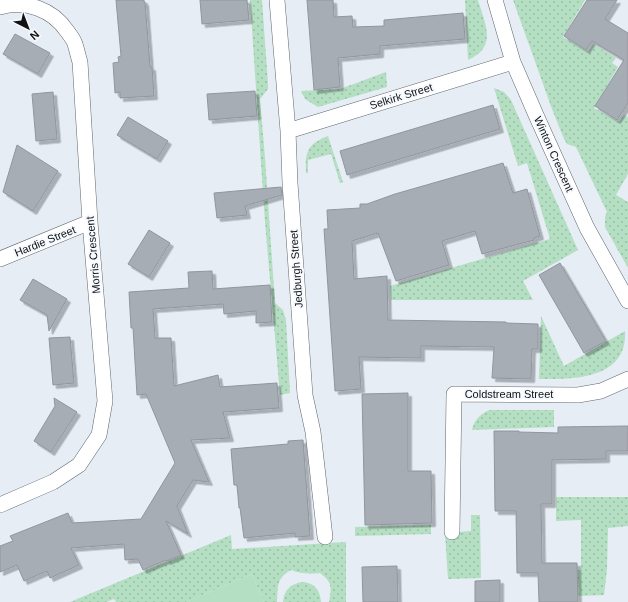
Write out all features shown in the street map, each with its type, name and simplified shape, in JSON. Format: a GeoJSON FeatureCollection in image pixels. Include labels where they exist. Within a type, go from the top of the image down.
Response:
{"type":"FeatureCollection","features":[{"type":"Feature","properties":{"kind":"street","name":"Jedburgh Street"},"geometry":{"type":"LineString","coordinates":[[277,0],[288,131],[290,183],[305,395],[313,432],[325,537]]}},
{"type":"Feature","properties":{"kind":"street","name":"Winton Crescent"},"geometry":{"type":"LineString","coordinates":[[495,0],[513,62],[587,228],[628,301]]}},
{"type":"Feature","properties":{"kind":"street","name":"Morris Crescent"},"geometry":{"type":"LineString","coordinates":[[0,7],[6,4],[20,3],[34,5],[48,11],[62,24],[75,43],[80,62],[90,222],[105,401],[99,435],[79,465],[53,482],[0,505]]}},
{"type":"Feature","properties":{"kind":"street","name":"Selkirk Street"},"geometry":{"type":"LineString","coordinates":[[288,131],[513,62]]}},
{"type":"Feature","properties":{"kind":"street","name":"Hardie Street"},"geometry":{"type":"LineString","coordinates":[[0,259],[90,222]]}},
{"type":"Feature","properties":{"kind":"street","name":"Coldstream Street"},"geometry":{"type":"LineString","coordinates":[[452,532],[454,394],[578,395],[601,390],[628,379]]}},
{"type":"Feature","properties":{"kind":"green space"},"geometry":{"type":"Polygon","coordinates":[[[250,0],[262,0],[268,89],[260,99],[275,303],[283,310],[286,320],[290,393],[280,395],[265,222],[250,0]]]}},
{"type":"Feature","properties":{"kind":"green space"},"geometry":{"type":"Polygon","coordinates":[[[465,0],[478,0],[487,34],[483,49],[477,55],[468,60],[465,0]]]}},
{"type":"Feature","properties":{"kind":"green space"},"geometry":{"type":"Polygon","coordinates":[[[513,0],[585,0],[563,37],[588,52],[593,44],[616,58],[612,63],[618,67],[594,108],[619,122],[624,115],[628,117],[628,174],[616,195],[628,202],[628,268],[605,227],[605,217],[607,212],[576,147],[567,144],[564,139],[513,0]]]}},
{"type":"Feature","properties":{"kind":"green space"},"geometry":{"type":"Polygon","coordinates":[[[386,72],[387,87],[318,107],[305,99],[301,91],[340,89],[386,72]]]}},
{"type":"Feature","properties":{"kind":"green space"},"geometry":{"type":"Polygon","coordinates":[[[494,88],[504,92],[511,100],[578,250],[523,281],[533,300],[391,300],[390,286],[550,239],[527,163],[518,166],[494,88]]]}},
{"type":"Feature","properties":{"kind":"green space"},"geometry":{"type":"Polygon","coordinates":[[[328,136],[343,182],[340,183],[331,154],[308,160],[308,173],[306,173],[306,159],[309,150],[316,142],[328,136]]]}},
{"type":"Feature","properties":{"kind":"green space"},"geometry":{"type":"Polygon","coordinates":[[[541,316],[564,366],[625,331],[623,348],[617,360],[606,369],[594,374],[565,379],[539,379],[541,316]]]}},
{"type":"Feature","properties":{"kind":"green space"},"geometry":{"type":"Polygon","coordinates":[[[490,410],[554,410],[554,427],[472,430],[478,417],[490,410]]]}},
{"type":"Feature","properties":{"kind":"green space"},"geometry":{"type":"Polygon","coordinates":[[[556,497],[628,497],[628,526],[608,528],[607,569],[604,595],[577,596],[545,572],[581,570],[581,520],[556,521],[556,497]]]}},
{"type":"Feature","properties":{"kind":"green space"},"geometry":{"type":"Polygon","coordinates":[[[471,515],[480,515],[481,578],[448,579],[445,533],[471,531],[471,515]]]}},
{"type":"Feature","properties":{"kind":"green space"},"geometry":{"type":"Polygon","coordinates":[[[431,525],[431,534],[355,536],[355,527],[431,525]]]}},
{"type":"Feature","properties":{"kind":"green space"},"geometry":{"type":"Polygon","coordinates":[[[231,535],[232,549],[346,542],[346,602],[329,602],[331,592],[330,585],[327,579],[320,573],[312,574],[291,570],[280,580],[277,602],[264,602],[252,574],[186,602],[116,602],[114,599],[106,602],[70,602],[231,535]]]}},
{"type":"Feature","properties":{"kind":"green space"},"geometry":{"type":"Polygon","coordinates":[[[252,574],[264,602],[186,602],[252,574]]]}},
{"type":"Feature","properties":{"kind":"green space"},"geometry":{"type":"Polygon","coordinates":[[[304,582],[311,584],[316,588],[321,602],[283,602],[287,590],[292,585],[304,582]]]}},
{"type":"Feature","properties":{"kind":"building"},"geometry":{"type":"Polygon","coordinates":[[[116,0],[144,0],[145,2],[150,67],[152,67],[154,96],[120,98],[120,92],[115,93],[113,63],[119,62],[118,57],[121,56],[116,0]]]}},
{"type":"Feature","properties":{"kind":"building"},"geometry":{"type":"Polygon","coordinates":[[[200,0],[247,0],[249,20],[202,24],[200,0]]]}},
{"type":"Feature","properties":{"kind":"building"},"geometry":{"type":"Polygon","coordinates":[[[307,0],[333,0],[334,17],[352,16],[353,27],[384,26],[384,20],[463,13],[465,39],[380,46],[380,54],[338,58],[340,87],[314,90],[307,0]]]}},
{"type":"Feature","properties":{"kind":"building"},"geometry":{"type":"Polygon","coordinates":[[[587,0],[617,0],[605,19],[628,33],[628,103],[617,120],[595,106],[624,60],[592,41],[586,50],[564,36],[587,0]]]}},
{"type":"Feature","properties":{"kind":"building"},"geometry":{"type":"Polygon","coordinates":[[[15,34],[50,53],[38,74],[3,54],[15,34]]]}},
{"type":"Feature","properties":{"kind":"building"},"geometry":{"type":"Polygon","coordinates":[[[255,91],[257,116],[209,120],[207,94],[255,91]]]}},
{"type":"Feature","properties":{"kind":"building"},"geometry":{"type":"Polygon","coordinates":[[[53,92],[57,139],[36,141],[32,94],[53,92]]]}},
{"type":"Feature","properties":{"kind":"building"},"geometry":{"type":"Polygon","coordinates":[[[493,105],[500,129],[347,175],[340,151],[493,105]]]}},
{"type":"Feature","properties":{"kind":"building"},"geometry":{"type":"Polygon","coordinates":[[[128,117],[168,141],[157,159],[117,135],[128,117]]]}},
{"type":"Feature","properties":{"kind":"building"},"geometry":{"type":"Polygon","coordinates":[[[17,145],[58,171],[33,211],[3,192],[17,145]]]}},
{"type":"Feature","properties":{"kind":"building"},"geometry":{"type":"Polygon","coordinates":[[[503,163],[513,193],[527,189],[540,236],[534,238],[534,240],[482,254],[475,231],[442,241],[449,265],[396,281],[378,233],[352,241],[354,279],[387,276],[388,320],[538,324],[538,349],[532,349],[531,379],[492,378],[494,347],[421,346],[421,358],[359,357],[361,389],[335,391],[324,229],[328,229],[327,210],[360,208],[360,204],[367,204],[395,194],[503,163]]]}},
{"type":"Feature","properties":{"kind":"building"},"geometry":{"type":"Polygon","coordinates":[[[281,187],[282,195],[245,206],[247,215],[217,218],[214,193],[281,187]]]}},
{"type":"Feature","properties":{"kind":"building"},"geometry":{"type":"Polygon","coordinates":[[[149,230],[170,243],[149,277],[128,264],[149,230]]]}},
{"type":"Feature","properties":{"kind":"building"},"geometry":{"type":"Polygon","coordinates":[[[560,263],[606,341],[584,353],[539,275],[560,263]]]}},
{"type":"Feature","properties":{"kind":"building"},"geometry":{"type":"Polygon","coordinates":[[[212,271],[213,289],[270,285],[272,322],[256,323],[256,311],[224,314],[223,304],[153,309],[155,338],[171,338],[174,386],[218,375],[220,387],[277,383],[279,408],[223,412],[230,438],[191,440],[209,482],[193,480],[177,506],[188,534],[166,521],[181,555],[143,570],[138,559],[125,560],[124,544],[71,548],[79,565],[50,578],[47,571],[24,581],[17,565],[0,572],[0,546],[13,541],[10,536],[68,513],[72,523],[141,519],[175,463],[146,394],[137,395],[133,328],[131,328],[129,292],[189,288],[188,272],[212,271]]]}},
{"type":"Feature","properties":{"kind":"building"},"geometry":{"type":"Polygon","coordinates":[[[33,279],[67,299],[49,331],[47,315],[20,300],[33,279]]]}},
{"type":"Feature","properties":{"kind":"building"},"geometry":{"type":"Polygon","coordinates":[[[70,337],[74,383],[53,385],[49,338],[70,337]]]}},
{"type":"Feature","properties":{"kind":"building"},"geometry":{"type":"Polygon","coordinates":[[[408,393],[408,471],[431,471],[432,523],[365,525],[362,394],[408,393]]]}},
{"type":"Feature","properties":{"kind":"building"},"geometry":{"type":"Polygon","coordinates":[[[54,398],[77,412],[51,452],[34,441],[55,406],[54,398]]]}},
{"type":"Feature","properties":{"kind":"building"},"geometry":{"type":"Polygon","coordinates":[[[628,426],[628,451],[606,451],[606,459],[552,460],[552,504],[541,504],[542,563],[577,563],[578,602],[539,602],[538,573],[517,573],[516,511],[495,511],[494,431],[558,433],[558,427],[628,426]]]}},
{"type":"Feature","properties":{"kind":"building"},"geometry":{"type":"Polygon","coordinates":[[[303,440],[310,536],[295,537],[295,533],[244,538],[237,485],[234,485],[231,449],[288,444],[288,441],[303,440]]]}},
{"type":"Feature","properties":{"kind":"building"},"geometry":{"type":"Polygon","coordinates":[[[397,566],[398,602],[363,602],[362,567],[397,566]]]}},
{"type":"Feature","properties":{"kind":"building"},"geometry":{"type":"Polygon","coordinates":[[[500,580],[500,602],[475,602],[475,581],[500,580]]]}}]}
